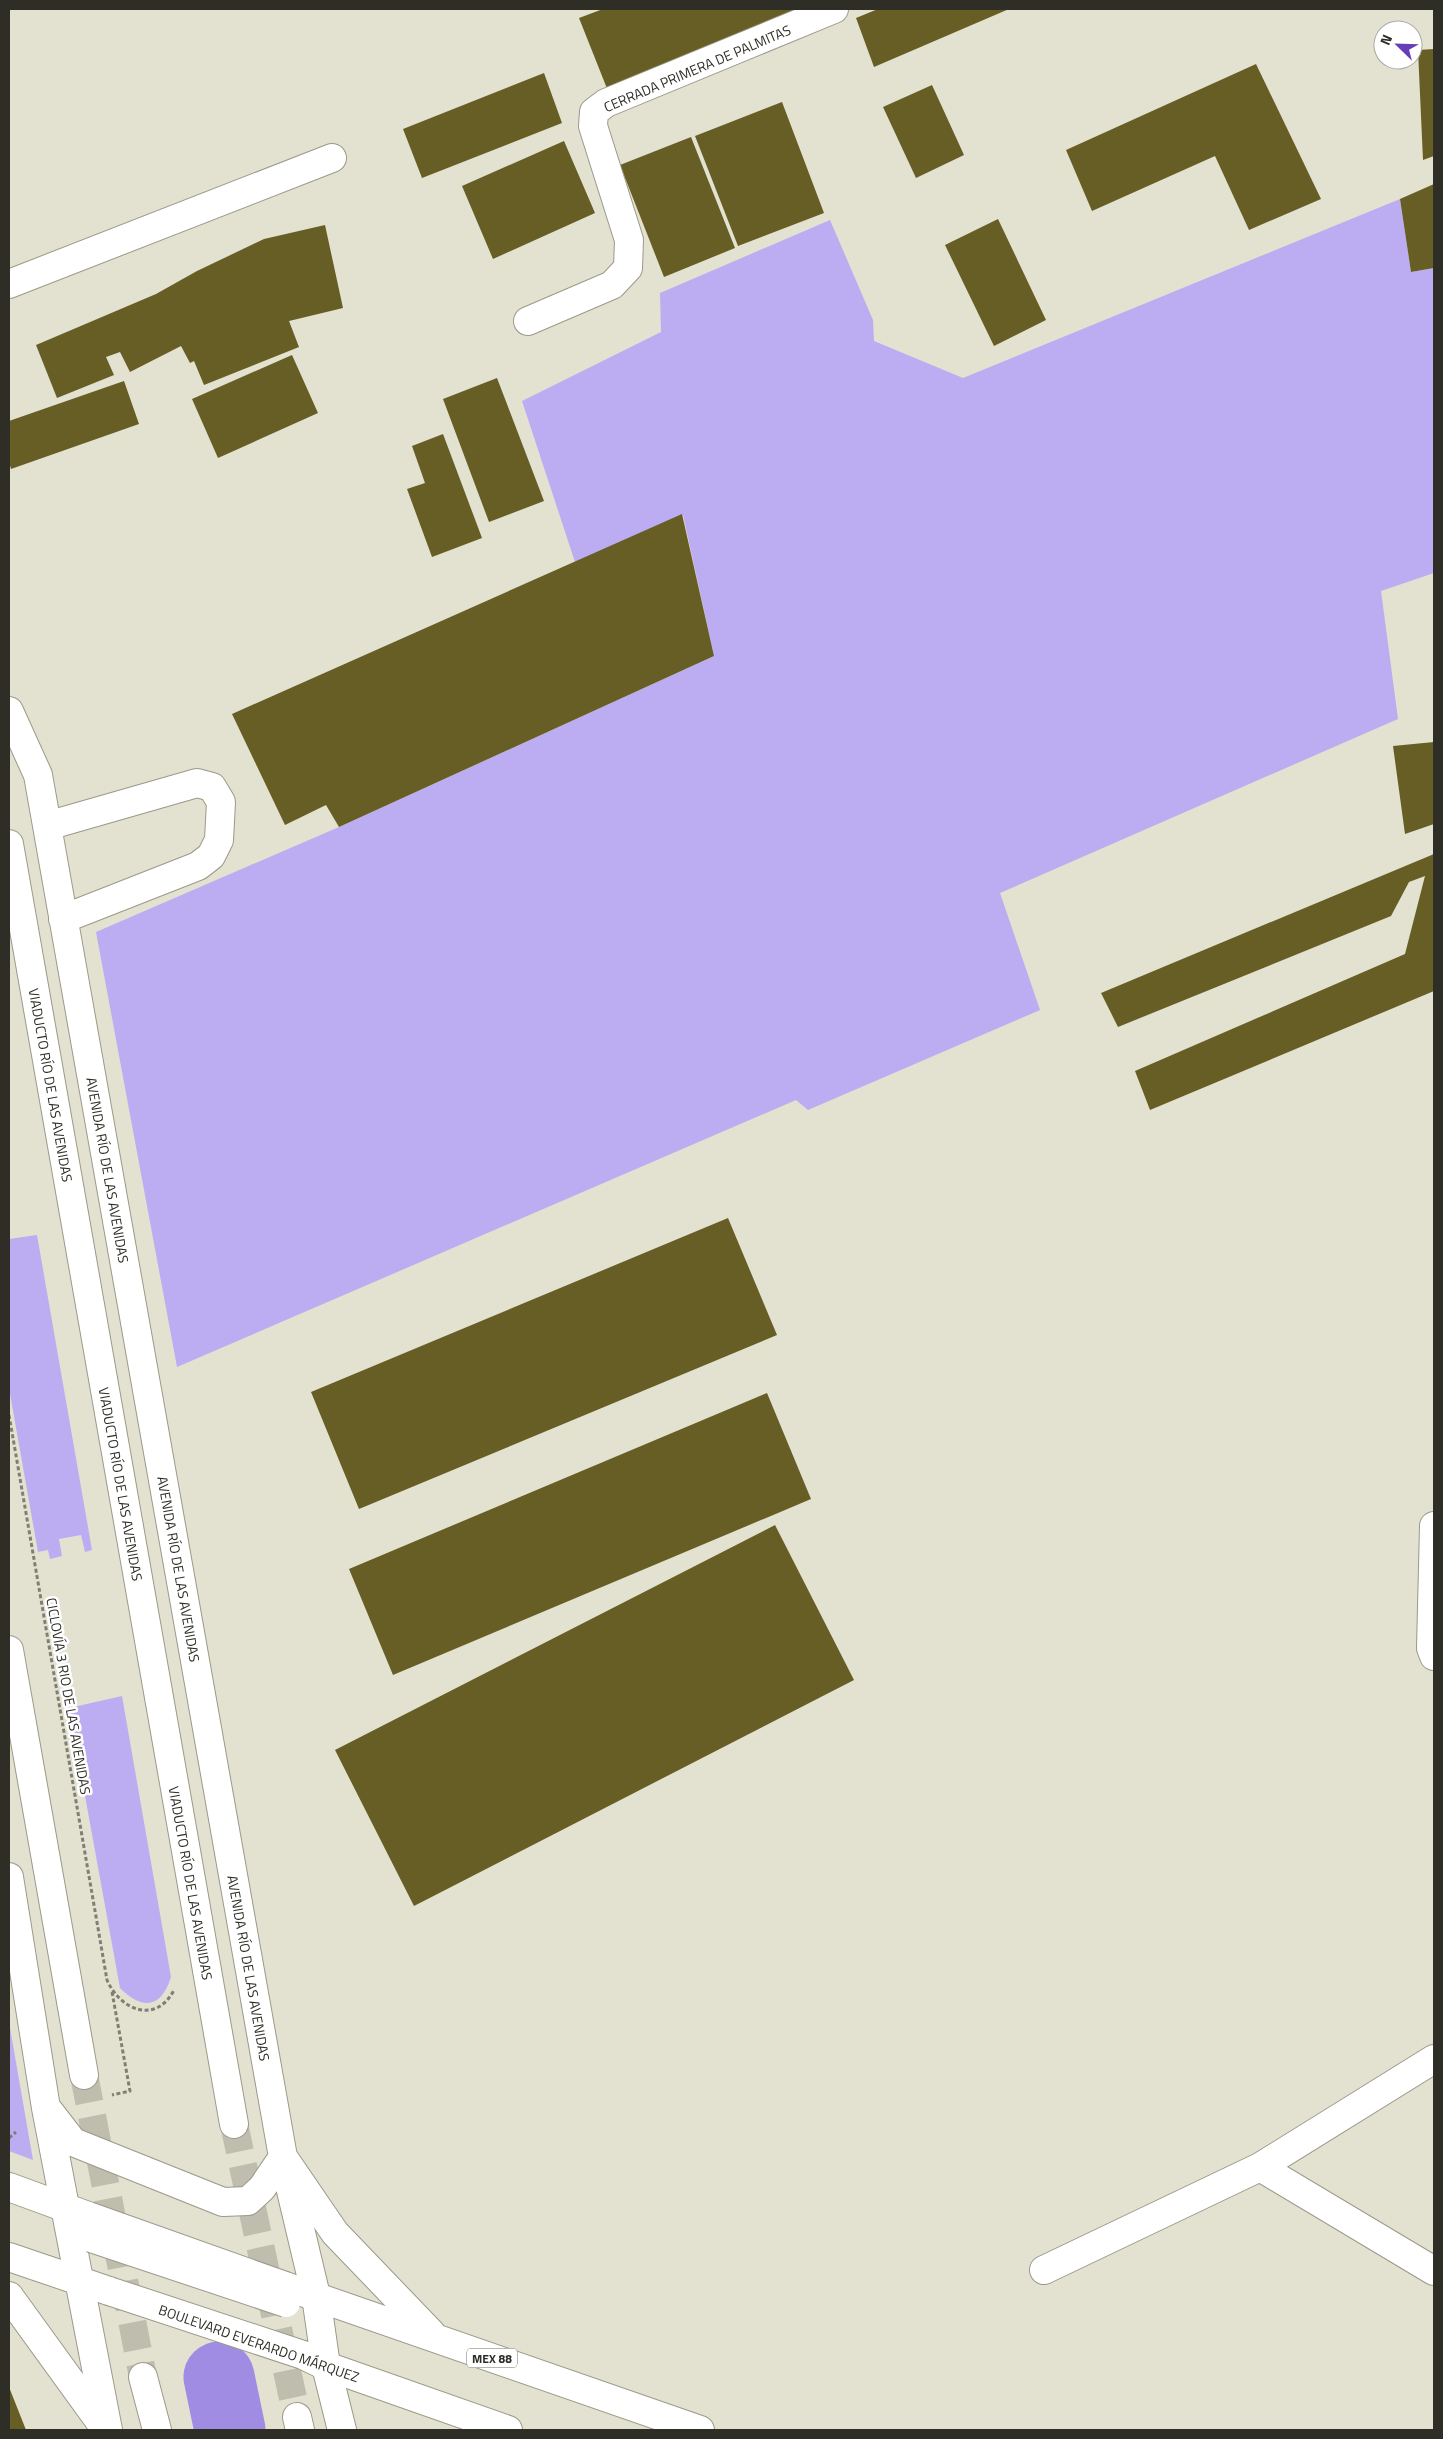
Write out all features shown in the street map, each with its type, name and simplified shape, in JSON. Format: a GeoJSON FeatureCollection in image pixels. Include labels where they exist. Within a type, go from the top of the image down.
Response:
{"type":"FeatureCollection","features":[{"type":"Feature","properties":{"kind":"street","name":"CERRADA PRIMERA DE PALMITAS"},"geometry":{"type":"LineString","coordinates":[[528,322],[612,285],[628,268],[629,240],[593,126],[594,112],[606,103],[834,9]]}},
{"type":"Feature","properties":{"kind":"street"},"geometry":{"type":"LineString","coordinates":[[9,284],[332,158]]}},
{"type":"Feature","properties":{"kind":"street","name":"AVENIDA RÍO DE LAS AVENIDAS"},"geometry":{"type":"LineString","coordinates":[[9,711],[38,775],[283,2157],[298,2294],[314,2361],[342,2430]]}},
{"type":"Feature","properties":{"kind":"street"},"geometry":{"type":"LineString","coordinates":[[47,826],[197,783],[212,787],[221,802],[219,840],[212,856],[198,866],[63,919]]}},
{"type":"Feature","properties":{"kind":"street","name":"VIADUCTO RÍO DE LAS AVENIDAS"},"geometry":{"type":"LineString","coordinates":[[9,844],[234,2124]]}},
{"type":"Feature","properties":{"kind":"street"},"geometry":{"type":"LineString","coordinates":[[1433,1650],[1434,1526]]}},
{"type":"Feature","properties":{"kind":"street"},"geometry":{"type":"LineString","coordinates":[[9,1650],[84,2076]]}},
{"type":"Feature","properties":{"kind":"street"},"geometry":{"type":"LineString","coordinates":[[9,1877],[46,2108],[78,2223],[78,2282],[107,2430]]}},
{"type":"Feature","properties":{"kind":"street"},"geometry":{"type":"LineString","coordinates":[[1044,2270],[1260,2167],[1434,2059]]}},
{"type":"Feature","properties":{"kind":"street"},"geometry":{"type":"LineString","coordinates":[[46,2108],[73,2142],[223,2202],[248,2201],[262,2188],[283,2157],[335,2233],[435,2338]]}},
{"type":"Feature","properties":{"kind":"street"},"geometry":{"type":"LineString","coordinates":[[1260,2167],[1434,2271]]}},
{"type":"Feature","properties":{"kind":"street","name":"MEX 88"},"geometry":{"type":"LineString","coordinates":[[18,2190],[78,2223],[435,2338],[700,2430]]}},
{"type":"Feature","properties":{"kind":"street","name":"BOULEVARD EVERARDO MÁRQUEZ"},"geometry":{"type":"LineString","coordinates":[[9,2257],[314,2361],[508,2430]]}},
{"type":"Feature","properties":{"kind":"street"},"geometry":{"type":"LineString","coordinates":[[9,2296],[107,2430]]}},
{"type":"Feature","properties":{"kind":"street"},"geometry":{"type":"LineString","coordinates":[[144,2377],[157,2430]]}},
{"type":"Feature","properties":{"kind":"path","name":"CICLOVÍA 3 RIO DE LAS AVENIDAS"},"geometry":{"type":"LineString","coordinates":[[9,1415],[107,1980]]}},
{"type":"Feature","properties":{"kind":"shaded area"},"geometry":{"type":"Polygon","coordinates":[[[1400,199],[1411,272],[1434,268],[1434,573],[1381,591],[1398,719],[1000,893],[1040,1010],[808,1110],[796,1100],[177,1367],[96,932],[339,827],[714,656],[683,515],[575,562],[522,401],[661,332],[660,293],[830,220],[873,320],[874,341],[963,378],[1400,199]]]}},
{"type":"Feature","properties":{"kind":"shaded area"},"geometry":{"type":"Polygon","coordinates":[[[37,1235],[92,1550],[85,1552],[81,1535],[59,1539],[62,1556],[50,1559],[48,1550],[38,1552],[9,1388],[9,1239],[37,1235]]]}},
{"type":"Feature","properties":{"kind":"shaded area"},"geometry":{"type":"Polygon","coordinates":[[[122,1696],[171,1977],[162,1995],[150,2003],[136,2000],[120,1988],[69,1708],[122,1696]]]}},
{"type":"Feature","properties":{"kind":"shaded area"},"geometry":{"type":"Polygon","coordinates":[[[9,2022],[33,2160],[9,2151],[9,2022]]]}},
{"type":"Feature","properties":{"kind":"building"},"geometry":{"type":"Polygon","coordinates":[[[603,9],[802,9],[608,91],[579,18],[603,9]]]}},
{"type":"Feature","properties":{"kind":"building"},"geometry":{"type":"Polygon","coordinates":[[[878,9],[1009,9],[874,67],[856,18],[878,9]]]}},
{"type":"Feature","properties":{"kind":"building"},"geometry":{"type":"Polygon","coordinates":[[[1434,49],[1434,156],[1423,160],[1419,70],[1423,70],[1423,50],[1434,49]]]}},
{"type":"Feature","properties":{"kind":"building"},"geometry":{"type":"Polygon","coordinates":[[[1256,64],[1321,199],[1249,230],[1215,156],[1092,211],[1066,150],[1256,64]]]}},
{"type":"Feature","properties":{"kind":"building"},"geometry":{"type":"Polygon","coordinates":[[[544,73],[562,123],[422,178],[403,129],[544,73]]]}},
{"type":"Feature","properties":{"kind":"building"},"geometry":{"type":"Polygon","coordinates":[[[932,85],[964,155],[916,178],[883,107],[932,85]]]}},
{"type":"Feature","properties":{"kind":"building"},"geometry":{"type":"Polygon","coordinates":[[[782,102],[824,213],[738,246],[695,136],[782,102]]]}},
{"type":"Feature","properties":{"kind":"building"},"geometry":{"type":"Polygon","coordinates":[[[691,137],[735,248],[664,277],[620,165],[691,137]]]}},
{"type":"Feature","properties":{"kind":"building"},"geometry":{"type":"Polygon","coordinates":[[[564,141],[595,213],[493,259],[462,186],[564,141]]]}},
{"type":"Feature","properties":{"kind":"building"},"geometry":{"type":"Polygon","coordinates":[[[1434,184],[1434,268],[1411,272],[1400,199],[1434,184]]]}},
{"type":"Feature","properties":{"kind":"building"},"geometry":{"type":"Polygon","coordinates":[[[998,219],[1046,320],[994,346],[945,245],[998,219]]]}},
{"type":"Feature","properties":{"kind":"building"},"geometry":{"type":"Polygon","coordinates":[[[325,225],[343,308],[289,321],[299,347],[204,385],[194,361],[190,363],[181,346],[130,372],[120,352],[106,357],[114,375],[57,398],[36,345],[156,294],[197,271],[264,239],[325,225]]]}},
{"type":"Feature","properties":{"kind":"building"},"geometry":{"type":"Polygon","coordinates":[[[292,355],[318,413],[218,458],[192,399],[292,355]]]}},
{"type":"Feature","properties":{"kind":"building"},"geometry":{"type":"Polygon","coordinates":[[[497,378],[544,501],[489,522],[443,399],[497,378]]]}},
{"type":"Feature","properties":{"kind":"building"},"geometry":{"type":"Polygon","coordinates":[[[124,381],[139,424],[11,469],[9,462],[9,421],[124,381]]]}},
{"type":"Feature","properties":{"kind":"building"},"geometry":{"type":"Polygon","coordinates":[[[443,434],[482,538],[432,557],[407,489],[425,483],[412,446],[443,434]]]}},
{"type":"Feature","properties":{"kind":"building"},"geometry":{"type":"Polygon","coordinates":[[[682,514],[714,656],[339,827],[326,805],[285,825],[232,714],[682,514]]]}},
{"type":"Feature","properties":{"kind":"building"},"geometry":{"type":"Polygon","coordinates":[[[1434,742],[1434,824],[1405,834],[1393,746],[1434,742]]]}},
{"type":"Feature","properties":{"kind":"building"},"geometry":{"type":"Polygon","coordinates":[[[1434,854],[1434,991],[1150,1110],[1135,1071],[1405,954],[1425,876],[1409,882],[1391,916],[1118,1027],[1101,993],[1434,854]]]}},
{"type":"Feature","properties":{"kind":"building"},"geometry":{"type":"Polygon","coordinates":[[[728,1218],[777,1335],[359,1509],[311,1392],[728,1218]]]}},
{"type":"Feature","properties":{"kind":"building"},"geometry":{"type":"Polygon","coordinates":[[[767,1393],[811,1499],[393,1675],[349,1569],[767,1393]]]}},
{"type":"Feature","properties":{"kind":"building"},"geometry":{"type":"Polygon","coordinates":[[[775,1525],[854,1680],[414,1906],[335,1750],[775,1525]]]}},
{"type":"Feature","properties":{"kind":"building"},"geometry":{"type":"Polygon","coordinates":[[[9,2387],[26,2430],[9,2430],[9,2387]]]}},
{"type":"Feature","properties":{"kind":"waterway"},"geometry":{"type":"LineString","coordinates":[[219,2377],[230,2430]]}},
{"type":"Feature","properties":{"kind":"tunnel"},"geometry":{"type":"LineString","coordinates":[[84,2075],[143,2377]]}},
{"type":"Feature","properties":{"kind":"tunnel"},"geometry":{"type":"LineString","coordinates":[[234,2124],[297,2417]]}}]}
